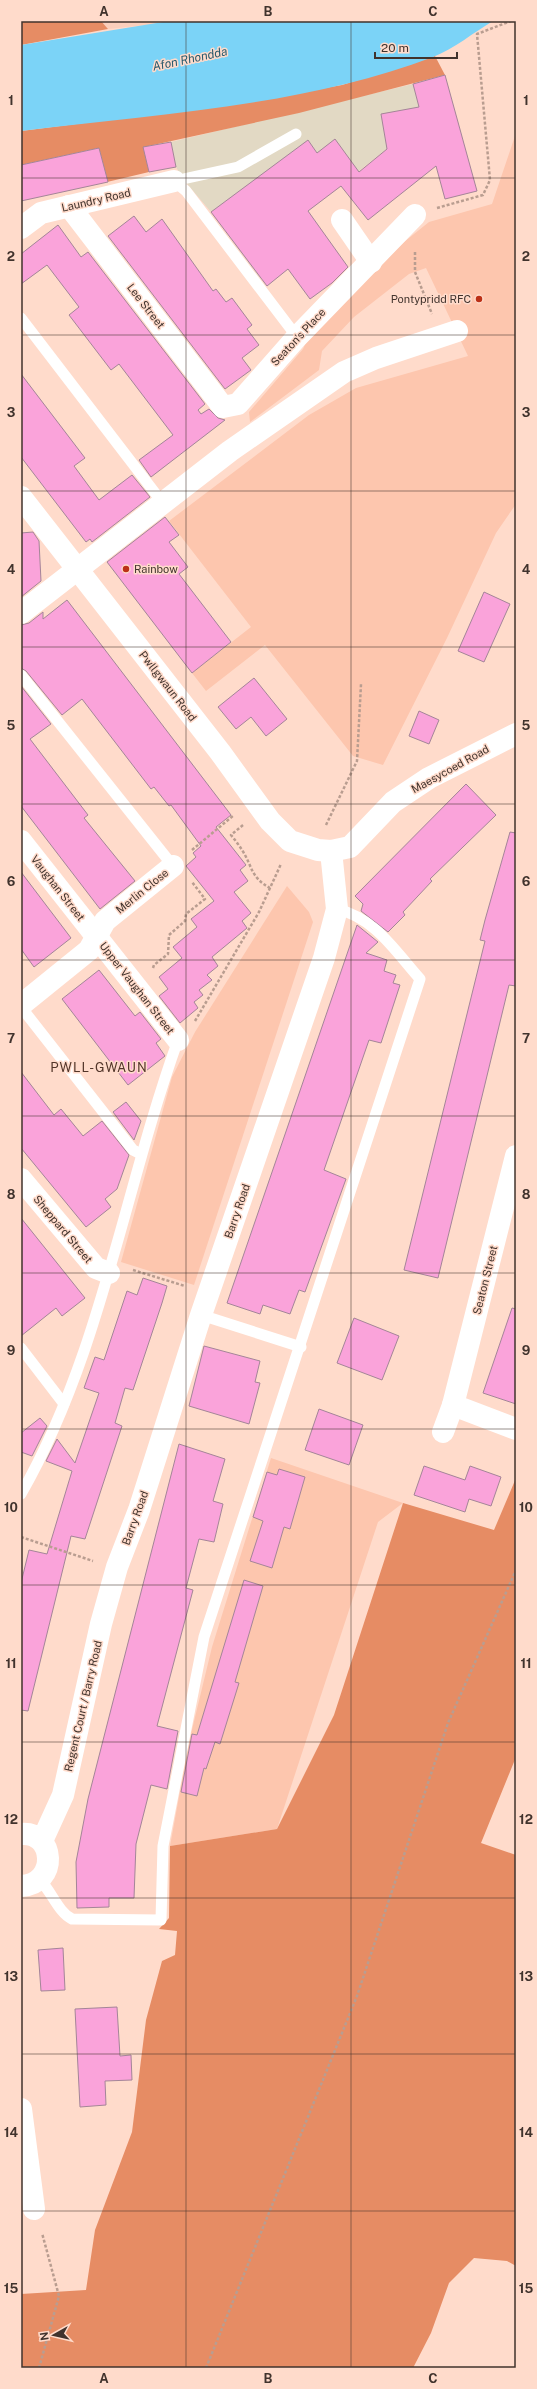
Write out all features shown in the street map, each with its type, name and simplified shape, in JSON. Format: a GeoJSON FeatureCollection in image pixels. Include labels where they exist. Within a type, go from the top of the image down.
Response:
{"type":"FeatureCollection","features":[{"type":"Feature","properties":{"kind":"street","name":"Laundry Road"},"geometry":{"type":"LineString","coordinates":[[21,228],[41,213],[174,181]]}},
{"type":"Feature","properties":{"kind":"street","name":"Lee Street"},"geometry":{"type":"LineString","coordinates":[[68,206],[223,407]]}},
{"type":"Feature","properties":{"kind":"street","name":"Seaton's Place"},"geometry":{"type":"LineString","coordinates":[[223,407],[238,404],[297,337],[415,215]]}},
{"type":"Feature","properties":{"kind":"street"},"geometry":{"type":"LineString","coordinates":[[342,220],[370,262]]}},
{"type":"Feature","properties":{"kind":"street"},"geometry":{"type":"LineString","coordinates":[[21,613],[77,571],[162,502],[230,451],[344,372],[376,358],[449,333]]}},
{"type":"Feature","properties":{"kind":"street","name":"Pwllgwaun Road"},"geometry":{"type":"LineString","coordinates":[[21,497],[77,571],[220,752],[247,806],[290,841]]}},
{"type":"Feature","properties":{"kind":"street","name":"Maesycoed Road"},"geometry":{"type":"LineString","coordinates":[[324,850],[350,847],[393,802],[429,778],[516,734]]}},
{"type":"Feature","properties":{"kind":"street","name":"Vaughan Street"},"geometry":{"type":"LineString","coordinates":[[21,841],[96,936]]}},
{"type":"Feature","properties":{"kind":"street"},"geometry":{"type":"LineString","coordinates":[[290,841],[324,850]]}},
{"type":"Feature","properties":{"kind":"street","name":"Barry Road"},"geometry":{"type":"LineString","coordinates":[[117,1568],[139,1510],[201,1315],[324,958],[337,909],[324,850]]}},
{"type":"Feature","properties":{"kind":"street","name":"Merlin Close"},"geometry":{"type":"LineString","coordinates":[[21,1006],[89,950],[105,921],[173,866]]}},
{"type":"Feature","properties":{"kind":"street","name":"Upper Vaughan Street"},"geometry":{"type":"LineString","coordinates":[[96,936],[178,1040]]}},
{"type":"Feature","properties":{"kind":"street","name":"Seaton Street"},"geometry":{"type":"LineString","coordinates":[[444,1432],[453,1405],[516,1156]]}},
{"type":"Feature","properties":{"kind":"street","name":"Sheppard Street"},"geometry":{"type":"LineString","coordinates":[[21,1179],[96,1268],[109,1273]]}},
{"type":"Feature","properties":{"kind":"street"},"geometry":{"type":"LineString","coordinates":[[453,1405],[516,1429]]}},
{"type":"Feature","properties":{"kind":"street","name":"Regent Court / Barry Road"},"geometry":{"type":"LineString","coordinates":[[42,1841],[64,1795],[102,1624],[117,1568]]}},
{"type":"Feature","properties":{"kind":"street"},"geometry":{"type":"LineString","coordinates":[[21,1834],[33,1836],[42,1841],[48,1857],[48,1866],[31,1883]]}},
{"type":"Feature","properties":{"kind":"street"},"geometry":{"type":"LineString","coordinates":[[21,2109],[34,2209]]}},
{"type":"Feature","properties":{"kind":"lane"},"geometry":{"type":"LineString","coordinates":[[174,181],[238,167],[296,134]]}},
{"type":"Feature","properties":{"kind":"lane"},"geometry":{"type":"LineString","coordinates":[[174,181],[186,192],[297,337]]}},
{"type":"Feature","properties":{"kind":"lane"},"geometry":{"type":"LineString","coordinates":[[21,318],[162,502]]}},
{"type":"Feature","properties":{"kind":"lane"},"geometry":{"type":"LineString","coordinates":[[21,674],[173,866]]}},
{"type":"Feature","properties":{"kind":"lane"},"geometry":{"type":"LineString","coordinates":[[31,1883],[52,1893],[63,1914],[72,1919],[161,1920],[164,1846],[204,1636],[301,1347],[420,979],[371,924],[350,912],[337,909]]}},
{"type":"Feature","properties":{"kind":"lane"},"geometry":{"type":"LineString","coordinates":[[21,1006],[133,1150],[141,1154]]}},
{"type":"Feature","properties":{"kind":"lane"},"geometry":{"type":"LineString","coordinates":[[21,1494],[36,1468],[64,1404],[109,1273],[141,1154],[178,1040]]}},
{"type":"Feature","properties":{"kind":"lane"},"geometry":{"type":"LineString","coordinates":[[201,1315],[301,1347]]}},
{"type":"Feature","properties":{"kind":"lane"},"geometry":{"type":"LineString","coordinates":[[21,1348],[64,1404]]}},
{"type":"Feature","properties":{"kind":"path"},"geometry":{"type":"LineString","coordinates":[[449,333],[415,272],[415,215],[483,195],[490,180],[477,34],[510,21]]}},
{"type":"Feature","properties":{"kind":"path"},"geometry":{"type":"LineString","coordinates":[[324,850],[329,818],[356,761],[361,684]]}},
{"type":"Feature","properties":{"kind":"path"},"geometry":{"type":"LineString","coordinates":[[173,866],[247,806]]}},
{"type":"Feature","properties":{"kind":"path"},"geometry":{"type":"LineString","coordinates":[[247,806],[246,822],[231,835],[243,852],[248,865],[261,883],[270,888]]}},
{"type":"Feature","properties":{"kind":"path"},"geometry":{"type":"LineString","coordinates":[[178,1040],[196,1019],[259,912],[290,841]]}},
{"type":"Feature","properties":{"kind":"path","name":"Merlin Close"},"geometry":{"type":"LineString","coordinates":[[139,990],[152,981],[154,965],[168,954],[169,935],[185,921],[186,914],[205,899],[180,868],[173,866]]}},
{"type":"Feature","properties":{"kind":"path"},"geometry":{"type":"LineString","coordinates":[[109,1273],[120,1266],[209,1293]]}},
{"type":"Feature","properties":{"kind":"path"},"geometry":{"type":"LineString","coordinates":[[21,1537],[117,1568]]}},
{"type":"Feature","properties":{"kind":"path"},"geometry":{"type":"LineString","coordinates":[[206,2368],[357,1996],[448,1723],[516,1570]]}},
{"type":"Feature","properties":{"kind":"path"},"geometry":{"type":"LineString","coordinates":[[34,2209],[50,2258],[59,2296],[39,2368]]}},
{"type":"Feature","properties":{"kind":"shaded area"},"geometry":{"type":"Polygon","coordinates":[[[21,21],[101,21],[108,29],[21,45],[21,21]]]}},
{"type":"Feature","properties":{"kind":"shaded area"},"geometry":{"type":"Polygon","coordinates":[[[101,21],[160,21],[156,24],[108,29],[101,21]]]}},
{"type":"Feature","properties":{"kind":"shaded area"},"geometry":{"type":"Polygon","coordinates":[[[435,56],[445,75],[299,113],[144,147],[149,172],[107,182],[99,148],[21,165],[21,131],[233,104],[342,85],[435,56]]]}},
{"type":"Feature","properties":{"kind":"shaded area"},"geometry":{"type":"Polygon","coordinates":[[[413,84],[426,132],[398,140],[308,211],[323,232],[260,278],[211,212],[183,179],[176,167],[171,142],[413,84]]]}},
{"type":"Feature","properties":{"kind":"shaded area"},"geometry":{"type":"Polygon","coordinates":[[[516,133],[516,504],[496,533],[447,638],[383,765],[353,756],[265,645],[206,691],[192,673],[251,627],[169,521],[309,415],[356,388],[468,356],[426,268],[409,274],[354,317],[322,351],[319,370],[250,422],[249,412],[303,349],[309,336],[404,242],[429,222],[492,204],[516,133]]]}},
{"type":"Feature","properties":{"kind":"shaded area"},"geometry":{"type":"Polygon","coordinates":[[[287,886],[309,912],[313,922],[194,1285],[121,1262],[172,1077],[195,1032],[287,886]]]}},
{"type":"Feature","properties":{"kind":"shaded area"},"geometry":{"type":"Polygon","coordinates":[[[271,1458],[403,1503],[378,1522],[277,1829],[170,1846],[189,1742],[212,1647],[271,1458]]]}},
{"type":"Feature","properties":{"kind":"shaded area"},"geometry":{"type":"Polygon","coordinates":[[[516,1478],[516,1757],[481,1843],[516,1855],[516,2266],[507,2261],[474,2258],[449,2283],[431,2333],[413,2368],[21,2368],[21,2294],[86,2290],[95,2230],[132,2132],[146,2020],[162,1961],[175,1955],[177,1931],[159,1929],[169,1918],[170,1846],[277,1829],[334,1715],[403,1503],[494,1530],[516,1478]]]}},
{"type":"Feature","properties":{"kind":"water","name":"Afon Rhondda"},"geometry":{"type":"Polygon","coordinates":[[[169,21],[493,21],[441,54],[384,74],[334,87],[230,106],[21,131],[21,45],[169,21]]]}},
{"type":"Feature","properties":{"kind":"building"},"geometry":{"type":"Polygon","coordinates":[[[445,75],[477,191],[445,199],[436,166],[368,220],[341,186],[308,211],[348,267],[332,283],[310,299],[288,269],[267,286],[211,212],[308,140],[317,153],[335,139],[359,172],[387,149],[381,114],[419,107],[413,84],[445,75]]]}},
{"type":"Feature","properties":{"kind":"building"},"geometry":{"type":"Polygon","coordinates":[[[171,142],[176,167],[149,172],[143,147],[171,142]]]}},
{"type":"Feature","properties":{"kind":"building"},"geometry":{"type":"Polygon","coordinates":[[[99,148],[108,182],[21,201],[21,165],[99,148]]]}},
{"type":"Feature","properties":{"kind":"building"},"geometry":{"type":"Polygon","coordinates":[[[134,216],[146,232],[162,219],[213,291],[216,289],[226,302],[232,298],[252,325],[247,329],[259,345],[242,358],[251,370],[225,389],[108,236],[134,216]]]}},
{"type":"Feature","properties":{"kind":"building"},"geometry":{"type":"Polygon","coordinates":[[[58,225],[81,257],[88,252],[205,404],[198,410],[201,414],[209,409],[218,418],[225,420],[151,477],[139,460],[173,435],[119,364],[111,370],[69,315],[79,307],[47,265],[21,284],[21,254],[58,225]]]}},
{"type":"Feature","properties":{"kind":"building"},"geometry":{"type":"Polygon","coordinates":[[[21,374],[85,458],[74,466],[99,500],[132,475],[150,497],[92,542],[90,539],[86,542],[21,457],[21,374]]]}},
{"type":"Feature","properties":{"kind":"building"},"geometry":{"type":"Polygon","coordinates":[[[165,517],[179,535],[169,542],[188,567],[179,574],[231,642],[192,673],[107,562],[165,517]]]}},
{"type":"Feature","properties":{"kind":"building"},"geometry":{"type":"Polygon","coordinates":[[[33,532],[39,541],[41,581],[21,597],[21,533],[33,532]]]}},
{"type":"Feature","properties":{"kind":"building"},"geometry":{"type":"Polygon","coordinates":[[[484,592],[510,604],[484,662],[458,651],[484,592]]]}},
{"type":"Feature","properties":{"kind":"building"},"geometry":{"type":"Polygon","coordinates":[[[67,600],[231,815],[216,827],[246,865],[240,870],[248,881],[234,892],[251,913],[242,921],[247,928],[212,957],[218,966],[207,975],[212,980],[199,990],[203,995],[194,1002],[198,1008],[180,1023],[159,996],[168,989],[159,977],[182,958],[173,947],[197,927],[191,919],[214,901],[186,866],[196,857],[193,853],[201,846],[171,805],[169,806],[154,787],[151,789],[82,699],[62,715],[26,671],[21,668],[21,625],[29,623],[43,612],[43,619],[67,600]]]}},
{"type":"Feature","properties":{"kind":"building"},"geometry":{"type":"Polygon","coordinates":[[[254,678],[287,719],[266,736],[251,717],[236,729],[218,707],[254,678]]]}},
{"type":"Feature","properties":{"kind":"building"},"geometry":{"type":"Polygon","coordinates":[[[21,686],[51,724],[30,739],[88,815],[84,818],[135,881],[100,909],[21,806],[21,686]]]}},
{"type":"Feature","properties":{"kind":"building"},"geometry":{"type":"Polygon","coordinates":[[[419,711],[439,720],[429,744],[409,736],[419,711]]]}},
{"type":"Feature","properties":{"kind":"building"},"geometry":{"type":"Polygon","coordinates":[[[466,784],[496,815],[430,879],[432,881],[403,912],[405,915],[388,932],[361,911],[363,904],[355,896],[466,784]]]}},
{"type":"Feature","properties":{"kind":"building"},"geometry":{"type":"Polygon","coordinates":[[[510,832],[516,833],[516,986],[509,985],[438,1278],[404,1270],[485,941],[480,940],[510,832]]]}},
{"type":"Feature","properties":{"kind":"building"},"geometry":{"type":"Polygon","coordinates":[[[21,872],[71,938],[34,967],[21,949],[21,872]]]}},
{"type":"Feature","properties":{"kind":"building"},"geometry":{"type":"Polygon","coordinates":[[[357,925],[378,942],[366,953],[387,960],[384,971],[396,975],[393,983],[400,985],[381,1043],[369,1040],[324,1170],[346,1179],[305,1292],[299,1290],[290,1314],[263,1305],[260,1314],[227,1303],[357,925]]]}},
{"type":"Feature","properties":{"kind":"building"},"geometry":{"type":"Polygon","coordinates":[[[99,970],[135,1016],[140,1012],[161,1039],[156,1043],[165,1056],[128,1085],[62,999],[99,970]]]}},
{"type":"Feature","properties":{"kind":"building"},"geometry":{"type":"Polygon","coordinates":[[[21,1072],[54,1115],[61,1109],[83,1136],[102,1121],[129,1155],[117,1189],[105,1199],[111,1207],[86,1227],[21,1148],[21,1072]]]}},
{"type":"Feature","properties":{"kind":"building"},"geometry":{"type":"Polygon","coordinates":[[[126,1102],[141,1121],[134,1140],[113,1112],[126,1102]]]}},
{"type":"Feature","properties":{"kind":"building"},"geometry":{"type":"Polygon","coordinates":[[[21,1218],[85,1298],[62,1316],[56,1308],[21,1336],[21,1218]]]}},
{"type":"Feature","properties":{"kind":"building"},"geometry":{"type":"Polygon","coordinates":[[[143,1278],[167,1286],[133,1390],[125,1388],[115,1423],[122,1426],[85,1539],[71,1536],[28,1711],[21,1710],[21,1583],[29,1550],[47,1554],[72,1471],[46,1461],[57,1439],[75,1463],[99,1393],[84,1388],[95,1357],[104,1360],[127,1291],[137,1295],[143,1278]]]}},
{"type":"Feature","properties":{"kind":"building"},"geometry":{"type":"Polygon","coordinates":[[[512,1308],[516,1309],[516,1404],[483,1393],[512,1308]]]}},
{"type":"Feature","properties":{"kind":"building"},"geometry":{"type":"Polygon","coordinates":[[[354,1318],[399,1336],[382,1380],[337,1363],[354,1318]]]}},
{"type":"Feature","properties":{"kind":"building"},"geometry":{"type":"Polygon","coordinates":[[[204,1346],[260,1361],[255,1382],[260,1383],[249,1424],[189,1406],[204,1346]]]}},
{"type":"Feature","properties":{"kind":"building"},"geometry":{"type":"Polygon","coordinates":[[[319,1409],[363,1425],[349,1465],[305,1450],[319,1409]]]}},
{"type":"Feature","properties":{"kind":"building"},"geometry":{"type":"Polygon","coordinates":[[[40,1418],[47,1426],[32,1456],[21,1452],[21,1433],[40,1418]]]}},
{"type":"Feature","properties":{"kind":"building"},"geometry":{"type":"Polygon","coordinates":[[[179,1444],[225,1459],[213,1501],[223,1504],[214,1542],[199,1539],[186,1588],[193,1590],[157,1726],[178,1731],[167,1789],[151,1785],[136,1844],[134,1898],[109,1898],[109,1907],[77,1908],[76,1862],[88,1799],[179,1444]]]}},
{"type":"Feature","properties":{"kind":"building"},"geometry":{"type":"Polygon","coordinates":[[[424,1466],[465,1480],[470,1466],[501,1477],[491,1506],[469,1499],[465,1512],[414,1495],[424,1466]]]}},
{"type":"Feature","properties":{"kind":"building"},"geometry":{"type":"Polygon","coordinates":[[[279,1469],[305,1477],[290,1529],[284,1527],[272,1568],[250,1561],[263,1521],[253,1517],[267,1472],[277,1475],[279,1469]]]}},
{"type":"Feature","properties":{"kind":"building"},"geometry":{"type":"Polygon","coordinates":[[[244,1580],[263,1586],[235,1682],[239,1683],[220,1744],[215,1742],[206,1769],[204,1768],[197,1796],[181,1792],[192,1734],[197,1735],[244,1580]]]}},
{"type":"Feature","properties":{"kind":"building"},"geometry":{"type":"Polygon","coordinates":[[[63,1948],[65,1990],[41,1991],[38,1950],[63,1948]]]}},
{"type":"Feature","properties":{"kind":"building"},"geometry":{"type":"Polygon","coordinates":[[[117,2007],[120,2056],[131,2055],[132,2080],[105,2081],[106,2105],[80,2107],[75,2009],[117,2007]]]}},
{"type":"Feature","properties":{"kind":"place","name":"Pontypridd RFC"},"geometry":{"type":"Point","coordinates":[479,299]}},
{"type":"Feature","properties":{"kind":"place","name":"Rainbow"},"geometry":{"type":"Point","coordinates":[126,569]}},
{"type":"Feature","properties":{"kind":"district","name":"PWLL-GWAUN"},"geometry":{"type":"Point","coordinates":[99,1067]}}]}
